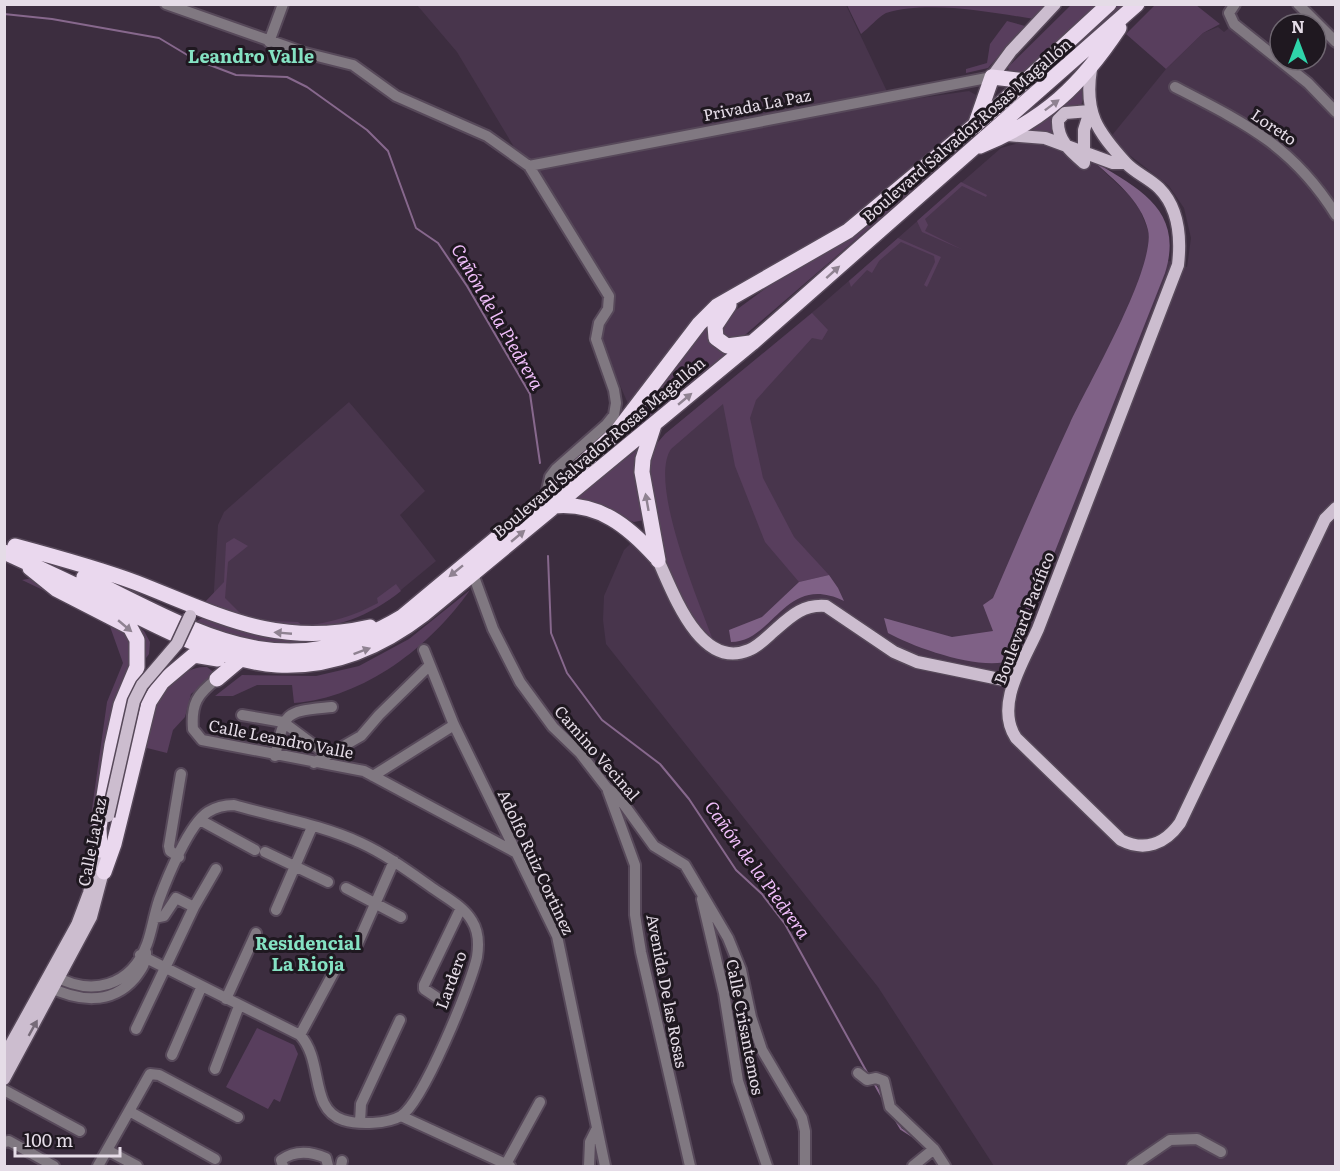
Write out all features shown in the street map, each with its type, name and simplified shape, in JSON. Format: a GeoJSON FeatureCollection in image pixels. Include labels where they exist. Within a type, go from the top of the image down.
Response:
{"type":"FeatureCollection","features":[{"type":"Feature","properties":{"kind":"highway","name":"Boulevard Salvador Rosas Magallón"},"geometry":{"type":"LineString","coordinates":[[8,547],[25,561],[172,633],[241,658],[268,664],[298,665],[324,663],[363,651],[403,631],[473,574],[550,501],[615,434],[699,324],[717,306],[848,231],[975,127],[1109,4]]}},
{"type":"Feature","properties":{"kind":"highway"},"geometry":{"type":"LineString","coordinates":[[971,150],[1007,135],[1061,98],[1091,69],[1133,8]]}},
{"type":"Feature","properties":{"kind":"highway","name":"Boulevard Salvador Rosas Magallón"},"geometry":{"type":"LineString","coordinates":[[8,547],[220,640],[260,651],[301,652],[333,647],[374,632],[402,617],[550,501],[655,424],[752,343],[1133,8]]}},
{"type":"Feature","properties":{"kind":"highway"},"geometry":{"type":"LineString","coordinates":[[975,127],[992,77],[1026,81]]}},
{"type":"Feature","properties":{"kind":"highway"},"geometry":{"type":"LineString","coordinates":[[738,293],[717,321],[714,335],[727,346],[752,343]]}},
{"type":"Feature","properties":{"kind":"highway"},"geometry":{"type":"LineString","coordinates":[[655,424],[643,459],[642,472],[658,560]]}},
{"type":"Feature","properties":{"kind":"highway"},"geometry":{"type":"LineString","coordinates":[[550,501],[578,506],[623,524],[658,560]]}},
{"type":"Feature","properties":{"kind":"highway"},"geometry":{"type":"LineString","coordinates":[[8,547],[99,570],[194,612],[265,631],[341,632],[402,617]]}},
{"type":"Feature","properties":{"kind":"highway"},"geometry":{"type":"LineString","coordinates":[[25,561],[35,574],[56,589],[130,627],[137,640],[137,667],[125,693],[112,745],[99,828],[100,850]]}},
{"type":"Feature","properties":{"kind":"highway"},"geometry":{"type":"LineString","coordinates":[[104,872],[120,820],[143,720],[153,692],[194,655],[241,658]]}},
{"type":"Feature","properties":{"kind":"highway"},"geometry":{"type":"LineString","coordinates":[[214,658],[220,664],[217,679]]}},
{"type":"Feature","properties":{"kind":"highway"},"geometry":{"type":"LineString","coordinates":[[217,679],[241,658]]}},
{"type":"Feature","properties":{"kind":"main road"},"geometry":{"type":"LineString","coordinates":[[992,77],[1011,51],[1055,4]]}},
{"type":"Feature","properties":{"kind":"main road","name":"Boulevard Pacífico"},"geometry":{"type":"LineString","coordinates":[[1091,69],[1090,111],[1097,130],[1126,163],[1159,188],[1173,211],[1180,239],[1178,266],[1038,629],[1014,682],[1008,722],[1016,738],[1121,840],[1138,846],[1150,846],[1166,840],[1180,823],[1325,519],[1335,508]]}},
{"type":"Feature","properties":{"kind":"main road"},"geometry":{"type":"LineString","coordinates":[[1064,143],[1058,127],[1061,115],[1090,111],[1084,130],[1083,151]]}},
{"type":"Feature","properties":{"kind":"main road","name":"Boulevard Pacífico"},"geometry":{"type":"LineString","coordinates":[[1007,135],[1045,138],[1064,143],[1113,163],[1126,163]]}},
{"type":"Feature","properties":{"kind":"main road"},"geometry":{"type":"LineString","coordinates":[[658,560],[688,621],[706,644],[720,651],[728,653],[749,651],[800,609],[826,606],[894,652],[917,662],[1014,682]]}},
{"type":"Feature","properties":{"kind":"main road","name":"Calle La Paz"},"geometry":{"type":"LineString","coordinates":[[4,1079],[85,907],[111,816],[138,705],[148,685],[179,650],[194,612]]}},
{"type":"Feature","properties":{"kind":"main road","name":"Calle La Paz"},"geometry":{"type":"LineString","coordinates":[[4,1057],[91,917],[104,872],[111,816]]}},
{"type":"Feature","properties":{"kind":"street"},"geometry":{"type":"LineString","coordinates":[[166,4],[270,42],[353,65],[396,96],[477,129],[529,166],[609,296],[610,303],[599,323],[596,339],[616,403],[611,420],[553,473],[550,501]]}},
{"type":"Feature","properties":{"kind":"street"},"geometry":{"type":"LineString","coordinates":[[204,16],[208,4]]}},
{"type":"Feature","properties":{"kind":"street"},"geometry":{"type":"LineString","coordinates":[[270,42],[284,4]]}},
{"type":"Feature","properties":{"kind":"street"},"geometry":{"type":"LineString","coordinates":[[1235,4],[1229,13],[1234,24],[1308,83],[1335,112]]}},
{"type":"Feature","properties":{"kind":"street"},"geometry":{"type":"LineString","coordinates":[[1298,4],[1335,42]]}},
{"type":"Feature","properties":{"kind":"street","name":"Privada La Paz"},"geometry":{"type":"LineString","coordinates":[[529,166],[992,77]]}},
{"type":"Feature","properties":{"kind":"street","name":"Loreto"},"geometry":{"type":"LineString","coordinates":[[1175,87],[1220,110],[1286,152],[1314,182],[1335,215]]}},
{"type":"Feature","properties":{"kind":"street","name":"Camino Vecinal"},"geometry":{"type":"LineString","coordinates":[[473,574],[493,628],[520,682],[553,727],[580,753],[607,788],[617,795],[654,846],[684,865],[715,913],[735,951],[762,1050],[774,1074],[798,1107],[805,1131],[805,1167]]}},
{"type":"Feature","properties":{"kind":"street","name":"Adolfo Ruiz Cortinez"},"geometry":{"type":"LineString","coordinates":[[423,650],[454,725],[557,936],[605,1167]]}},
{"type":"Feature","properties":{"kind":"street"},"geometry":{"type":"LineString","coordinates":[[314,763],[326,754],[347,746],[361,736],[378,714],[430,665]]}},
{"type":"Feature","properties":{"kind":"street","name":"Calle Leandro Valle"},"geometry":{"type":"LineString","coordinates":[[217,679],[195,698],[191,714],[195,733],[210,742],[275,756],[357,769],[515,853]]}},
{"type":"Feature","properties":{"kind":"street"},"geometry":{"type":"LineString","coordinates":[[275,756],[283,722],[296,712],[332,707]]}},
{"type":"Feature","properties":{"kind":"street"},"geometry":{"type":"LineString","coordinates":[[242,714],[283,722],[326,754]]}},
{"type":"Feature","properties":{"kind":"street"},"geometry":{"type":"LineString","coordinates":[[373,776],[454,725]]}},
{"type":"Feature","properties":{"kind":"street"},"geometry":{"type":"LineString","coordinates":[[179,857],[170,851],[170,840],[181,774]]}},
{"type":"Feature","properties":{"kind":"street","name":"Avenida De las Rosas"},"geometry":{"type":"LineString","coordinates":[[607,788],[635,865],[636,915],[641,952],[690,1167]]}},
{"type":"Feature","properties":{"kind":"street","name":"Lardero"},"geometry":{"type":"LineString","coordinates":[[200,820],[215,809],[234,805],[310,832],[359,842],[392,866],[461,908],[473,923],[478,942],[470,980],[418,1097],[401,1116]]}},
{"type":"Feature","properties":{"kind":"street"},"geometry":{"type":"LineString","coordinates":[[52,981],[83,998],[99,993],[110,996],[128,985],[144,954],[166,883],[200,820],[328,882]]}},
{"type":"Feature","properties":{"kind":"street"},"geometry":{"type":"LineString","coordinates":[[276,910],[310,832]]}},
{"type":"Feature","properties":{"kind":"street"},"geometry":{"type":"LineString","coordinates":[[357,945],[392,866]]}},
{"type":"Feature","properties":{"kind":"street"},"geometry":{"type":"LineString","coordinates":[[136,1029],[194,907],[216,868]]}},
{"type":"Feature","properties":{"kind":"street"},"geometry":{"type":"LineString","coordinates":[[346,888],[401,917]]}},
{"type":"Feature","properties":{"kind":"street","name":"Calle Crisantemos"},"geometry":{"type":"LineString","coordinates":[[700,891],[724,993],[738,1081],[767,1167]]}},
{"type":"Feature","properties":{"kind":"street"},"geometry":{"type":"LineString","coordinates":[[154,918],[164,916],[176,898],[194,907]]}},
{"type":"Feature","properties":{"kind":"street"},"geometry":{"type":"LineString","coordinates":[[436,997],[424,989],[424,985],[461,908]]}},
{"type":"Feature","properties":{"kind":"street"},"geometry":{"type":"LineString","coordinates":[[226,999],[256,933]]}},
{"type":"Feature","properties":{"kind":"street"},"geometry":{"type":"LineString","coordinates":[[144,954],[165,969],[201,988],[300,1035],[312,1052],[322,1103],[329,1112],[342,1119],[376,1122],[401,1116],[508,1165],[540,1102]]}},
{"type":"Feature","properties":{"kind":"street"},"geometry":{"type":"LineString","coordinates":[[300,1035],[336,968]]}},
{"type":"Feature","properties":{"kind":"street"},"geometry":{"type":"LineString","coordinates":[[172,1055],[201,988]]}},
{"type":"Feature","properties":{"kind":"street"},"geometry":{"type":"LineString","coordinates":[[214,1069],[239,1006]]}},
{"type":"Feature","properties":{"kind":"street"},"geometry":{"type":"LineString","coordinates":[[360,1122],[361,1104],[400,1020]]}},
{"type":"Feature","properties":{"kind":"street"},"geometry":{"type":"LineString","coordinates":[[858,1073],[867,1080],[876,1078],[884,1081],[890,1107],[934,1149],[945,1167]]}},
{"type":"Feature","properties":{"kind":"street"},"geometry":{"type":"LineString","coordinates":[[98,1167],[150,1074],[159,1075],[238,1117]]}},
{"type":"Feature","properties":{"kind":"street"},"geometry":{"type":"LineString","coordinates":[[4,1090],[80,1131]]}},
{"type":"Feature","properties":{"kind":"street"},"geometry":{"type":"LineString","coordinates":[[129,1111],[214,1159]]}},
{"type":"Feature","properties":{"kind":"street"},"geometry":{"type":"LineString","coordinates":[[590,1167],[590,1142],[596,1130]]}},
{"type":"Feature","properties":{"kind":"street"},"geometry":{"type":"LineString","coordinates":[[1132,1167],[1170,1140],[1197,1139],[1221,1152]]}},
{"type":"Feature","properties":{"kind":"street"},"geometry":{"type":"LineString","coordinates":[[4,1142],[9,1141],[54,1167]]}},
{"type":"Feature","properties":{"kind":"street"},"geometry":{"type":"LineString","coordinates":[[913,1167],[934,1149]]}},
{"type":"Feature","properties":{"kind":"street"},"geometry":{"type":"LineString","coordinates":[[108,1150],[137,1167]]}},
{"type":"Feature","properties":{"kind":"street"},"geometry":{"type":"LineString","coordinates":[[283,1167],[281,1160],[295,1154],[315,1153],[327,1162]]}},
{"type":"Feature","properties":{"kind":"shaded area"},"geometry":{"type":"Polygon","coordinates":[[[417,5],[846,5],[892,102],[969,91],[976,95],[974,118],[861,215],[807,250],[742,281],[705,311],[681,333],[629,406],[603,346],[602,333],[612,310],[594,269],[544,180],[520,157],[457,52],[417,5]]]}},
{"type":"Feature","properties":{"kind":"shaded area"},"geometry":{"type":"Polygon","coordinates":[[[847,5],[1048,5],[1034,19],[959,8],[903,9],[886,13],[861,34],[847,5]]]}},
{"type":"Feature","properties":{"kind":"shaded area"},"geometry":{"type":"Polygon","coordinates":[[[1071,5],[1101,5],[1022,73],[1009,72],[1008,67],[1071,5]]]}},
{"type":"Feature","properties":{"kind":"shaded area"},"geometry":{"type":"Polygon","coordinates":[[[1119,5],[1128,5],[738,341],[725,339],[720,325],[724,319],[773,283],[850,238],[1119,5]]]}},
{"type":"Feature","properties":{"kind":"shaded area"},"geometry":{"type":"Polygon","coordinates":[[[1155,5],[1196,5],[1220,24],[1203,33],[1166,69],[1126,34],[1155,5]]]}},
{"type":"Feature","properties":{"kind":"shaded area"},"geometry":{"type":"Polygon","coordinates":[[[1007,21],[1025,26],[988,68],[966,73],[966,69],[987,63],[990,44],[1007,21]]]}},
{"type":"Feature","properties":{"kind":"shaded area"},"geometry":{"type":"Polygon","coordinates":[[[1218,27],[1224,32],[1229,28],[1268,57],[1268,72],[1288,72],[1303,83],[1336,118],[1335,1166],[994,1166],[878,987],[606,644],[603,620],[604,596],[624,550],[658,517],[665,434],[820,306],[1001,148],[1026,141],[1044,142],[1092,160],[1129,195],[1140,210],[1148,230],[1148,254],[1187,267],[1191,238],[1184,208],[1169,186],[1109,139],[1166,69],[1203,33],[1218,27]]]}},
{"type":"Feature","properties":{"kind":"shaded area"},"geometry":{"type":"Polygon","coordinates":[[[1085,81],[1081,109],[1063,110],[1056,136],[1030,129],[1085,81]]]}},
{"type":"Feature","properties":{"kind":"shaded area"},"geometry":{"type":"Polygon","coordinates":[[[1092,160],[1140,191],[1163,217],[1168,232],[1169,251],[1165,273],[1012,660],[984,663],[949,657],[888,633],[884,618],[952,637],[993,631],[983,605],[993,598],[1060,445],[1119,326],[1142,271],[1148,248],[1148,230],[1144,219],[1126,191],[1092,160]]]}},
{"type":"Feature","properties":{"kind":"shaded area"},"geometry":{"type":"Polygon","coordinates":[[[961,182],[987,195],[986,197],[962,186],[925,219],[928,225],[925,231],[963,250],[922,232],[917,221],[961,182]]]}},
{"type":"Feature","properties":{"kind":"shaded area"},"geometry":{"type":"Polygon","coordinates":[[[898,238],[941,257],[927,287],[924,285],[935,262],[934,256],[901,242],[879,261],[872,273],[867,270],[851,287],[849,281],[898,238]]]}},
{"type":"Feature","properties":{"kind":"shaded area"},"geometry":{"type":"Polygon","coordinates":[[[720,313],[719,349],[729,354],[586,470],[632,424],[701,330],[720,313]]]}},
{"type":"Feature","properties":{"kind":"shaded area"},"geometry":{"type":"Polygon","coordinates":[[[812,313],[828,330],[822,340],[812,338],[756,400],[750,418],[763,478],[794,537],[829,575],[799,582],[765,542],[735,466],[723,404],[671,449],[666,465],[666,488],[670,514],[687,572],[713,640],[692,618],[666,566],[646,466],[652,449],[665,434],[812,313]]]}},
{"type":"Feature","properties":{"kind":"shaded area"},"geometry":{"type":"Polygon","coordinates":[[[349,402],[425,491],[400,515],[436,561],[390,599],[358,616],[316,630],[281,629],[213,606],[218,525],[224,512],[349,402]]]}},
{"type":"Feature","properties":{"kind":"shaded area"},"geometry":{"type":"Polygon","coordinates":[[[637,450],[634,471],[644,520],[634,522],[576,501],[574,498],[637,450]]]}},
{"type":"Feature","properties":{"kind":"shaded area"},"geometry":{"type":"Polygon","coordinates":[[[234,538],[248,546],[228,562],[225,598],[246,619],[205,602],[224,582],[226,543],[234,538]]]}},
{"type":"Feature","properties":{"kind":"shaded area"},"geometry":{"type":"Polygon","coordinates":[[[829,575],[844,601],[824,594],[808,595],[794,601],[758,632],[746,639],[731,642],[729,630],[762,617],[799,582],[829,575]]]}},
{"type":"Feature","properties":{"kind":"shaded area"},"geometry":{"type":"Polygon","coordinates":[[[33,578],[126,617],[144,631],[150,642],[149,654],[122,691],[105,770],[90,823],[107,702],[123,663],[108,621],[22,580],[33,578]]]}},
{"type":"Feature","properties":{"kind":"shaded area"},"geometry":{"type":"Polygon","coordinates":[[[396,584],[401,591],[378,607],[330,626],[281,627],[249,620],[298,622],[303,626],[323,623],[369,608],[378,603],[377,598],[396,584]]]}},
{"type":"Feature","properties":{"kind":"shaded area"},"geometry":{"type":"Polygon","coordinates":[[[470,590],[436,631],[416,649],[394,666],[346,691],[320,699],[294,703],[292,685],[257,685],[233,696],[215,696],[242,675],[316,676],[359,666],[409,639],[470,590]]]}},
{"type":"Feature","properties":{"kind":"shaded area"},"geometry":{"type":"Polygon","coordinates":[[[204,617],[303,640],[326,641],[322,646],[240,642],[195,622],[204,617]]]}},
{"type":"Feature","properties":{"kind":"shaded area"},"geometry":{"type":"Polygon","coordinates":[[[207,667],[216,674],[191,694],[185,717],[173,730],[167,753],[147,748],[144,744],[148,723],[161,696],[181,675],[190,670],[207,667]]]}},
{"type":"Feature","properties":{"kind":"shaded area"},"geometry":{"type":"Polygon","coordinates":[[[257,1028],[294,1045],[298,1054],[280,1102],[274,1099],[268,1109],[226,1087],[257,1028]]]}},
{"type":"Feature","properties":{"kind":"waterway","name":"Cañón de la Piedrera"},"geometry":{"type":"LineString","coordinates":[[4,14],[52,19],[159,38],[194,59],[236,75],[287,77],[307,87],[367,130],[388,151],[416,228],[438,243],[467,286],[530,394],[540,463]]}},
{"type":"Feature","properties":{"kind":"waterway","name":"Cañón de la Piedrera"},"geometry":{"type":"LineString","coordinates":[[548,556],[551,633],[567,673],[602,720],[660,764],[689,799],[736,870],[762,894],[785,924],[869,1076]]}},
{"type":"Feature","properties":{"kind":"waterway","name":"Cañón de la Piedrera"},"geometry":{"type":"LineString","coordinates":[[874,1083],[883,1099]]}},
{"type":"Feature","properties":{"kind":"waterway","name":"Cañón de la Piedrera"},"geometry":{"type":"LineString","coordinates":[[895,1119],[901,1129],[915,1138]]}},
{"type":"Feature","properties":{"kind":"district","name":"Leandro Valle"},"geometry":{"type":"Point","coordinates":[251,57]}},
{"type":"Feature","properties":{"kind":"district","name":"Residencial La Rioja"},"geometry":{"type":"Point","coordinates":[308,954]}}]}
